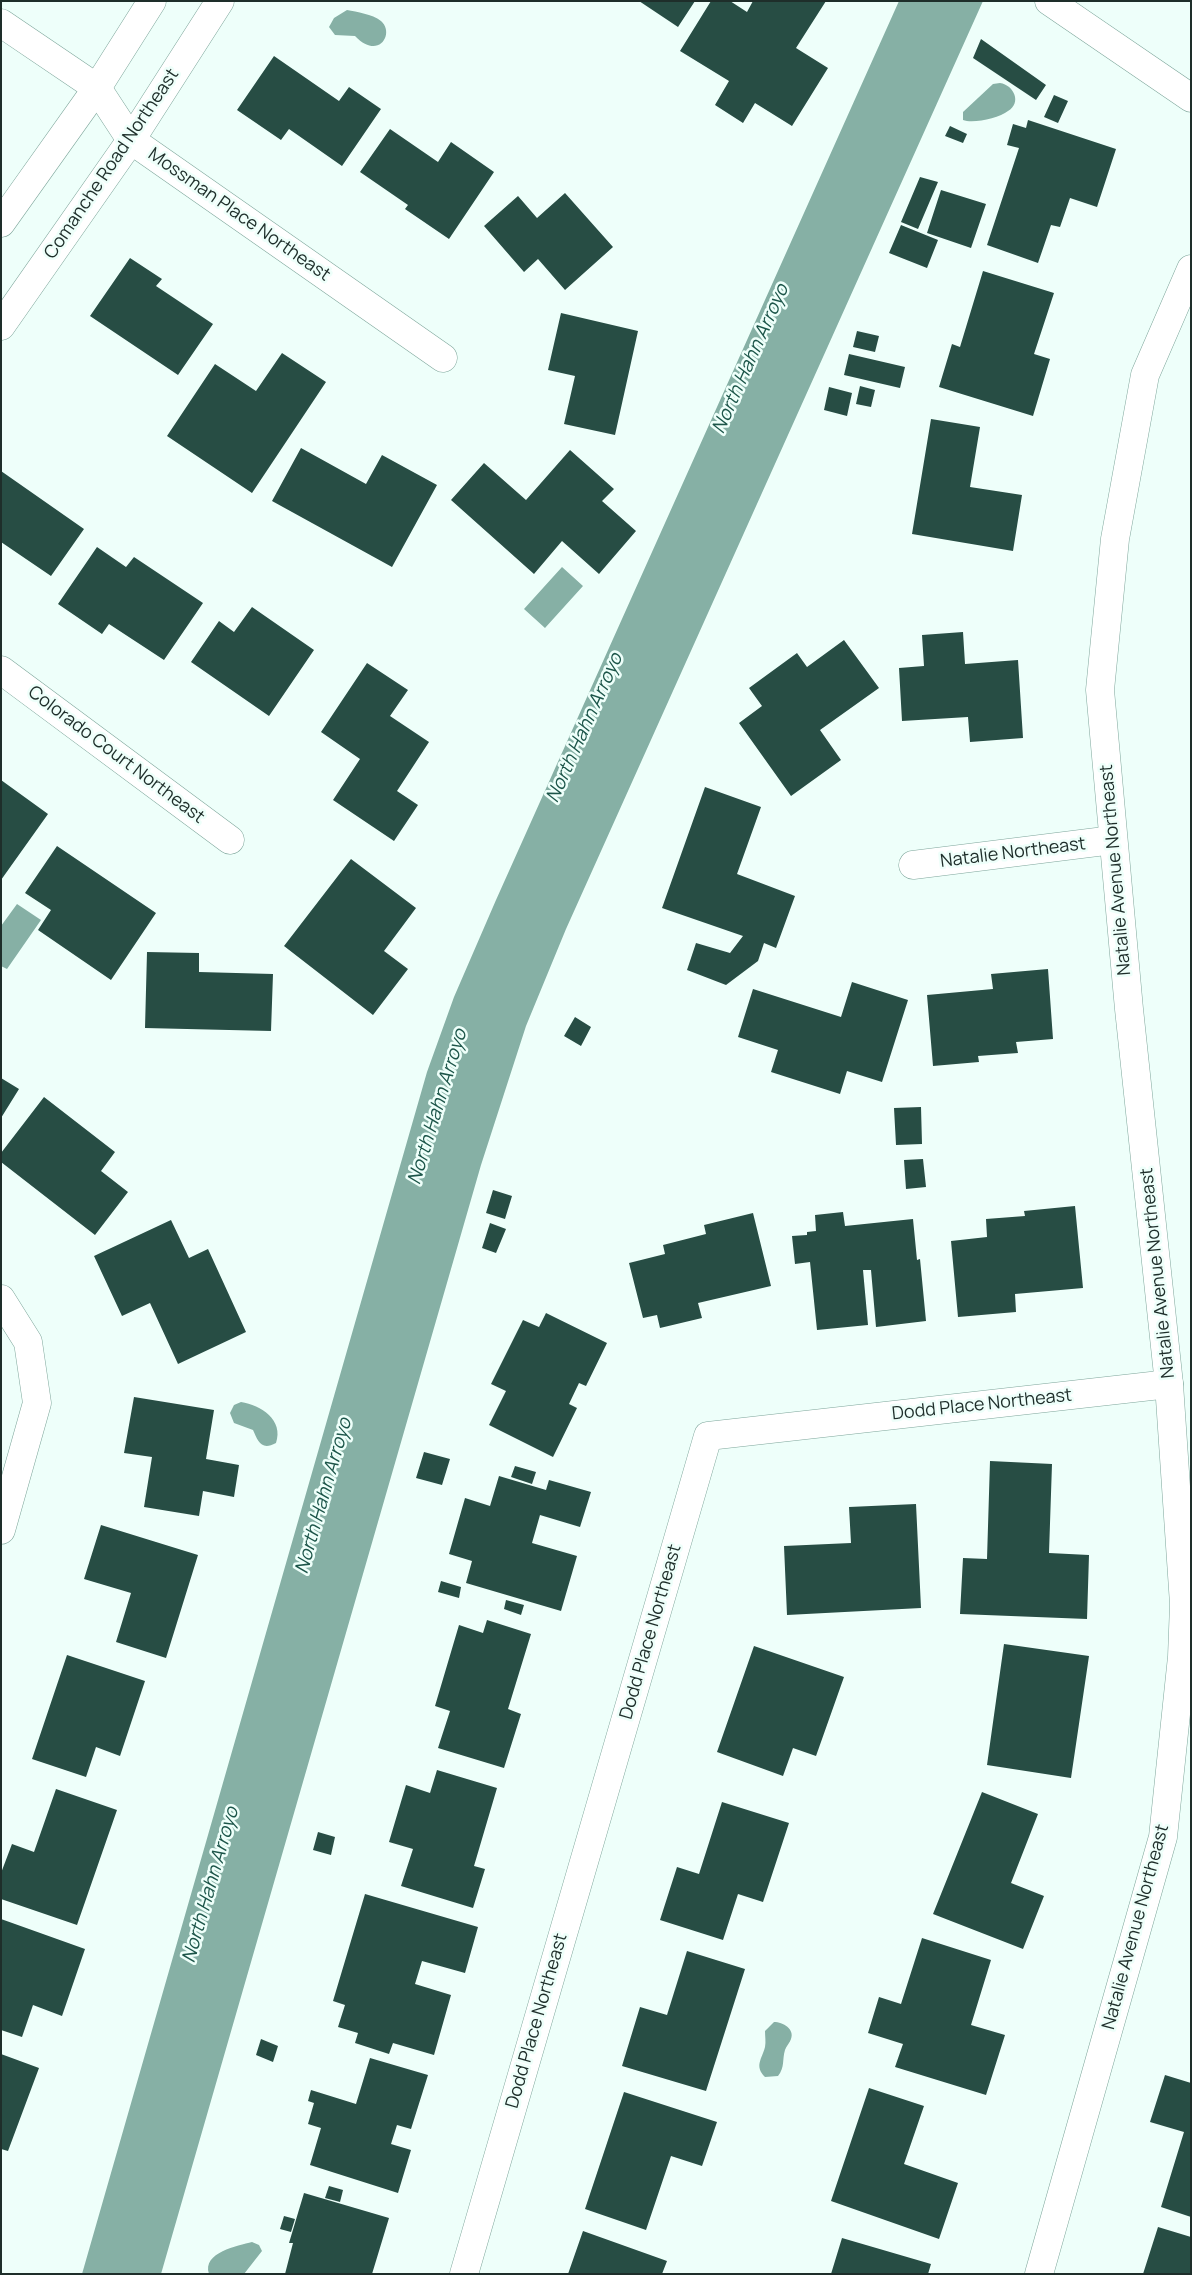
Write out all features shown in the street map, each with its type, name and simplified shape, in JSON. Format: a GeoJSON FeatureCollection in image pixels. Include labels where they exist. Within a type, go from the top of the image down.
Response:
{"type":"FeatureCollection","features":[{"type":"Feature","properties":{"kind":"street"},"geometry":{"type":"LineString","coordinates":[[1,223],[97,88],[152,1]]}},
{"type":"Feature","properties":{"kind":"street","name":"Comanche Road Northeast"},"geometry":{"type":"LineString","coordinates":[[1,326],[131,140],[220,1]]}},
{"type":"Feature","properties":{"kind":"street"},"geometry":{"type":"LineString","coordinates":[[1049,1],[1191,98]]}},
{"type":"Feature","properties":{"kind":"street","name":"Mossman Place Northeast"},"geometry":{"type":"LineString","coordinates":[[1,23],[97,88],[131,140],[443,358]]}},
{"type":"Feature","properties":{"kind":"street","name":"Natalie Avenue Northeast"},"geometry":{"type":"LineString","coordinates":[[1039,2274],[1163,1837],[1182,1657],[1184,1604],[1169,1384],[1129,1009],[1100,690],[1115,539],[1145,375],[1191,269]]}},
{"type":"Feature","properties":{"kind":"street","name":"Colorado Court Northeast"},"geometry":{"type":"LineString","coordinates":[[1,670],[230,840]]}},
{"type":"Feature","properties":{"kind":"street","name":"Natalie Northeast"},"geometry":{"type":"LineString","coordinates":[[913,865],[1113,840]]}},
{"type":"Feature","properties":{"kind":"street"},"geometry":{"type":"LineString","coordinates":[[1,1298],[28,1342],[37,1403],[1,1530]]}},
{"type":"Feature","properties":{"kind":"street","name":"Dodd Place Northeast"},"geometry":{"type":"LineString","coordinates":[[464,2274],[708,1436],[1169,1384]]}},
{"type":"Feature","properties":{"kind":"water","name":"North Hahn Arroyo"},"geometry":{"type":"Polygon","coordinates":[[[899,1],[983,1],[566,929],[526,1026],[481,1165],[161,2274],[82,2274],[427,1072],[454,997],[496,900],[899,1]]]}},
{"type":"Feature","properties":{"kind":"water"},"geometry":{"type":"Polygon","coordinates":[[[347,10],[369,15],[381,21],[385,26],[386,32],[382,42],[371,46],[355,36],[335,35],[329,27],[334,18],[347,10]]]}},
{"type":"Feature","properties":{"kind":"water"},"geometry":{"type":"Polygon","coordinates":[[[1000,83],[1009,87],[1014,95],[1015,104],[1012,108],[1004,114],[992,118],[979,121],[963,120],[963,112],[993,84],[1000,83]]]}},
{"type":"Feature","properties":{"kind":"water"},"geometry":{"type":"Polygon","coordinates":[[[562,567],[583,586],[545,628],[524,609],[562,567]]]}},
{"type":"Feature","properties":{"kind":"water"},"geometry":{"type":"Polygon","coordinates":[[[17,904],[41,920],[7,969],[1,966],[1,926],[17,904]]]}},
{"type":"Feature","properties":{"kind":"water"},"geometry":{"type":"Polygon","coordinates":[[[241,1402],[256,1406],[269,1415],[277,1427],[276,1443],[267,1446],[263,1445],[253,1430],[234,1423],[230,1413],[234,1405],[241,1402]]]}},
{"type":"Feature","properties":{"kind":"water"},"geometry":{"type":"Polygon","coordinates":[[[774,2022],[781,2023],[790,2029],[792,2035],[785,2050],[780,2073],[778,2076],[765,2077],[759,2066],[765,2047],[765,2031],[774,2022]]]}},
{"type":"Feature","properties":{"kind":"water"},"geometry":{"type":"Polygon","coordinates":[[[252,2242],[259,2245],[262,2251],[244,2274],[209,2274],[208,2266],[216,2255],[230,2248],[252,2242]]]}},
{"type":"Feature","properties":{"kind":"building"},"geometry":{"type":"Polygon","coordinates":[[[639,1],[695,1],[678,27],[639,1]]]}},
{"type":"Feature","properties":{"kind":"building"},"geometry":{"type":"Polygon","coordinates":[[[711,1],[730,1],[747,12],[753,1],[826,1],[796,48],[828,68],[792,126],[755,103],[743,123],[715,105],[729,81],[680,51],[711,1]]]}},
{"type":"Feature","properties":{"kind":"building"},"geometry":{"type":"Polygon","coordinates":[[[981,39],[1046,85],[1036,100],[973,58],[981,39]]]}},
{"type":"Feature","properties":{"kind":"building"},"geometry":{"type":"Polygon","coordinates":[[[274,56],[339,101],[349,87],[381,109],[342,166],[289,129],[281,140],[237,110],[274,56]]]}},
{"type":"Feature","properties":{"kind":"building"},"geometry":{"type":"Polygon","coordinates":[[[1054,95],[1068,101],[1058,123],[1044,117],[1054,95]]]}},
{"type":"Feature","properties":{"kind":"building"},"geometry":{"type":"Polygon","coordinates":[[[1028,120],[1116,149],[1097,207],[1070,198],[1060,227],[1051,225],[1038,263],[987,245],[1019,148],[1007,145],[1013,124],[1026,128],[1028,120]]]}},
{"type":"Feature","properties":{"kind":"building"},"geometry":{"type":"Polygon","coordinates":[[[950,126],[967,134],[963,143],[945,136],[950,126]]]}},
{"type":"Feature","properties":{"kind":"building"},"geometry":{"type":"Polygon","coordinates":[[[390,129],[438,162],[451,142],[494,172],[449,239],[405,209],[408,205],[360,172],[390,129]]]}},
{"type":"Feature","properties":{"kind":"building"},"geometry":{"type":"Polygon","coordinates":[[[920,177],[938,182],[918,229],[901,222],[920,177]]]}},
{"type":"Feature","properties":{"kind":"building"},"geometry":{"type":"Polygon","coordinates":[[[941,190],[986,204],[971,248],[927,233],[941,190]]]}},
{"type":"Feature","properties":{"kind":"building"},"geometry":{"type":"Polygon","coordinates":[[[565,193],[613,247],[565,290],[538,259],[524,272],[484,226],[518,196],[537,218],[565,193]]]}},
{"type":"Feature","properties":{"kind":"building"},"geometry":{"type":"Polygon","coordinates":[[[901,225],[938,240],[927,268],[889,253],[901,225]]]}},
{"type":"Feature","properties":{"kind":"building"},"geometry":{"type":"Polygon","coordinates":[[[130,258],[162,279],[156,286],[213,324],[178,375],[90,316],[130,258]]]}},
{"type":"Feature","properties":{"kind":"building"},"geometry":{"type":"Polygon","coordinates":[[[983,271],[1054,293],[1034,354],[1050,359],[1033,416],[939,387],[952,344],[960,347],[983,271]]]}},
{"type":"Feature","properties":{"kind":"building"},"geometry":{"type":"Polygon","coordinates":[[[561,313],[638,331],[615,435],[564,424],[575,376],[548,370],[561,313]]]}},
{"type":"Feature","properties":{"kind":"building"},"geometry":{"type":"Polygon","coordinates":[[[857,331],[879,336],[875,352],[853,347],[857,331]]]}},
{"type":"Feature","properties":{"kind":"building"},"geometry":{"type":"Polygon","coordinates":[[[282,353],[326,382],[252,493],[167,436],[215,364],[256,391],[282,353]]]}},
{"type":"Feature","properties":{"kind":"building"},"geometry":{"type":"Polygon","coordinates":[[[849,354],[905,367],[900,388],[844,375],[849,354]]]}},
{"type":"Feature","properties":{"kind":"building"},"geometry":{"type":"Polygon","coordinates":[[[860,386],[875,390],[871,407],[856,404],[860,386]]]}},
{"type":"Feature","properties":{"kind":"building"},"geometry":{"type":"Polygon","coordinates":[[[829,387],[852,393],[847,416],[824,410],[829,387]]]}},
{"type":"Feature","properties":{"kind":"building"},"geometry":{"type":"Polygon","coordinates":[[[931,419],[980,427],[970,487],[1022,495],[1013,551],[912,534],[931,419]]]}},
{"type":"Feature","properties":{"kind":"building"},"geometry":{"type":"Polygon","coordinates":[[[301,448],[366,484],[382,455],[437,485],[392,567],[272,501],[301,448]]]}},
{"type":"Feature","properties":{"kind":"building"},"geometry":{"type":"Polygon","coordinates":[[[570,450],[614,489],[602,501],[636,531],[599,574],[562,541],[534,574],[451,500],[484,463],[526,500],[570,450]]]}},
{"type":"Feature","properties":{"kind":"building"},"geometry":{"type":"Polygon","coordinates":[[[1,471],[84,529],[51,576],[1,542],[1,471]]]}},
{"type":"Feature","properties":{"kind":"building"},"geometry":{"type":"Polygon","coordinates":[[[97,547],[126,567],[134,557],[203,603],[164,660],[109,624],[102,634],[58,604],[97,547]]]}},
{"type":"Feature","properties":{"kind":"building"},"geometry":{"type":"Polygon","coordinates":[[[252,607],[314,650],[269,716],[191,662],[219,621],[234,632],[252,607]]]}},
{"type":"Feature","properties":{"kind":"building"},"geometry":{"type":"Polygon","coordinates":[[[963,632],[965,664],[1018,660],[1023,738],[970,742],[968,717],[902,721],[899,668],[924,666],[922,635],[963,632]]]}},
{"type":"Feature","properties":{"kind":"building"},"geometry":{"type":"Polygon","coordinates":[[[844,640],[879,688],[820,730],[841,760],[791,796],[739,723],[762,706],[749,688],[797,653],[807,667],[844,640]]]}},
{"type":"Feature","properties":{"kind":"building"},"geometry":{"type":"Polygon","coordinates":[[[367,663],[408,690],[390,716],[429,742],[397,791],[418,805],[394,841],[333,800],[360,759],[321,732],[367,663]]]}},
{"type":"Feature","properties":{"kind":"building"},"geometry":{"type":"Polygon","coordinates":[[[1,780],[48,814],[1,880],[1,780]]]}},
{"type":"Feature","properties":{"kind":"building"},"geometry":{"type":"Polygon","coordinates":[[[705,787],[761,807],[737,874],[795,896],[776,948],[764,943],[758,961],[726,985],[687,970],[696,943],[730,953],[743,936],[662,908],[705,787]]]}},
{"type":"Feature","properties":{"kind":"building"},"geometry":{"type":"Polygon","coordinates":[[[57,846],[156,913],[111,980],[38,930],[51,910],[25,893],[57,846]]]}},
{"type":"Feature","properties":{"kind":"building"},"geometry":{"type":"Polygon","coordinates":[[[351,859],[416,908],[384,951],[408,969],[373,1015],[284,946],[351,859]]]}},
{"type":"Feature","properties":{"kind":"building"},"geometry":{"type":"Polygon","coordinates":[[[147,952],[199,953],[199,972],[273,974],[271,1031],[145,1028],[147,952]]]}},
{"type":"Feature","properties":{"kind":"building"},"geometry":{"type":"Polygon","coordinates":[[[1048,969],[1053,1039],[1016,1042],[1018,1053],[978,1056],[979,1062],[933,1066],[927,995],[993,989],[991,974],[1048,969]]]}},
{"type":"Feature","properties":{"kind":"building"},"geometry":{"type":"Polygon","coordinates":[[[852,982],[908,1000],[882,1082],[847,1071],[840,1094],[771,1072],[778,1050],[738,1037],[753,989],[841,1017],[852,982]]]}},
{"type":"Feature","properties":{"kind":"building"},"geometry":{"type":"Polygon","coordinates":[[[575,1017],[591,1027],[581,1046],[564,1036],[575,1017]]]}},
{"type":"Feature","properties":{"kind":"building"},"geometry":{"type":"Polygon","coordinates":[[[1,1078],[19,1089],[1,1118],[1,1078]]]}},
{"type":"Feature","properties":{"kind":"building"},"geometry":{"type":"Polygon","coordinates":[[[44,1097],[115,1152],[101,1171],[128,1192],[95,1235],[1,1162],[1,1153],[44,1097]]]}},
{"type":"Feature","properties":{"kind":"building"},"geometry":{"type":"Polygon","coordinates":[[[921,1107],[922,1144],[896,1145],[894,1108],[921,1107]]]}},
{"type":"Feature","properties":{"kind":"building"},"geometry":{"type":"Polygon","coordinates":[[[923,1159],[926,1187],[906,1189],[904,1160],[923,1159]]]}},
{"type":"Feature","properties":{"kind":"building"},"geometry":{"type":"Polygon","coordinates":[[[493,1190],[512,1196],[505,1219],[486,1213],[493,1190]]]}},
{"type":"Feature","properties":{"kind":"building"},"geometry":{"type":"Polygon","coordinates":[[[1075,1206],[1083,1288],[1015,1294],[1016,1312],[958,1317],[951,1241],[987,1237],[986,1219],[1025,1216],[1024,1211],[1075,1206]]]}},
{"type":"Feature","properties":{"kind":"building"},"geometry":{"type":"Polygon","coordinates":[[[843,1212],[845,1226],[913,1219],[917,1260],[920,1259],[926,1321],[876,1327],[871,1270],[863,1270],[868,1325],[817,1330],[810,1262],[795,1264],[792,1236],[807,1235],[807,1232],[816,1231],[815,1215],[843,1212]]]}},
{"type":"Feature","properties":{"kind":"building"},"geometry":{"type":"Polygon","coordinates":[[[753,1213],[771,1286],[698,1303],[702,1318],[660,1328],[657,1315],[643,1318],[629,1263],[665,1254],[663,1245],[706,1234],[704,1225],[753,1213]]]}},
{"type":"Feature","properties":{"kind":"building"},"geometry":{"type":"Polygon","coordinates":[[[171,1220],[189,1258],[208,1249],[246,1332],[178,1364],[150,1303],[122,1316],[94,1256],[171,1220]]]}},
{"type":"Feature","properties":{"kind":"building"},"geometry":{"type":"Polygon","coordinates":[[[490,1223],[506,1229],[496,1253],[482,1248],[490,1223]]]}},
{"type":"Feature","properties":{"kind":"building"},"geometry":{"type":"Polygon","coordinates":[[[546,1313],[607,1343],[586,1386],[579,1383],[569,1404],[577,1408],[553,1457],[489,1425],[506,1391],[491,1384],[523,1320],[539,1327],[546,1313]]]}},
{"type":"Feature","properties":{"kind":"building"},"geometry":{"type":"Polygon","coordinates":[[[134,1397],[214,1410],[206,1459],[239,1465],[234,1497],[203,1491],[199,1516],[144,1507],[152,1457],[124,1453],[134,1397]]]}},
{"type":"Feature","properties":{"kind":"building"},"geometry":{"type":"Polygon","coordinates":[[[424,1452],[450,1459],[442,1485],[416,1478],[424,1452]]]}},
{"type":"Feature","properties":{"kind":"building"},"geometry":{"type":"Polygon","coordinates":[[[990,1461],[1052,1464],[1049,1553],[1089,1555],[1087,1619],[960,1614],[963,1558],[987,1559],[990,1461]]]}},
{"type":"Feature","properties":{"kind":"building"},"geometry":{"type":"Polygon","coordinates":[[[515,1466],[536,1472],[532,1484],[511,1477],[515,1466]]]}},
{"type":"Feature","properties":{"kind":"building"},"geometry":{"type":"Polygon","coordinates":[[[499,1476],[546,1490],[549,1480],[591,1492],[580,1527],[540,1515],[532,1543],[577,1556],[561,1611],[466,1583],[472,1561],[449,1554],[465,1498],[490,1506],[499,1476]]]}},
{"type":"Feature","properties":{"kind":"building"},"geometry":{"type":"Polygon","coordinates":[[[916,1504],[921,1608],[787,1615],[784,1546],[851,1543],[849,1507],[916,1504]]]}},
{"type":"Feature","properties":{"kind":"building"},"geometry":{"type":"Polygon","coordinates":[[[101,1525],[198,1555],[166,1658],[116,1642],[131,1593],[84,1579],[101,1525]]]}},
{"type":"Feature","properties":{"kind":"building"},"geometry":{"type":"Polygon","coordinates":[[[441,1581],[461,1587],[459,1598],[438,1592],[441,1581]]]}},
{"type":"Feature","properties":{"kind":"building"},"geometry":{"type":"Polygon","coordinates":[[[506,1600],[524,1605],[521,1615],[504,1609],[506,1600]]]}},
{"type":"Feature","properties":{"kind":"building"},"geometry":{"type":"Polygon","coordinates":[[[487,1620],[531,1634],[508,1709],[521,1714],[504,1768],[438,1748],[450,1711],[435,1706],[459,1625],[483,1633],[487,1620]]]}},
{"type":"Feature","properties":{"kind":"building"},"geometry":{"type":"Polygon","coordinates":[[[1004,1644],[1089,1656],[1071,1778],[987,1765],[1004,1644]]]}},
{"type":"Feature","properties":{"kind":"building"},"geometry":{"type":"Polygon","coordinates":[[[754,1646],[844,1677],[816,1756],[793,1748],[783,1776],[717,1752],[754,1646]]]}},
{"type":"Feature","properties":{"kind":"building"},"geometry":{"type":"Polygon","coordinates":[[[67,1655],[145,1681],[120,1756],[96,1747],[86,1777],[32,1759],[67,1655]]]}},
{"type":"Feature","properties":{"kind":"building"},"geometry":{"type":"Polygon","coordinates":[[[437,1770],[497,1788],[474,1866],[485,1869],[473,1908],[401,1886],[413,1849],[389,1842],[406,1785],[430,1793],[437,1770]]]}},
{"type":"Feature","properties":{"kind":"building"},"geometry":{"type":"Polygon","coordinates":[[[56,1789],[117,1810],[77,1925],[1,1899],[1,1873],[12,1844],[34,1852],[56,1789]]]}},
{"type":"Feature","properties":{"kind":"building"},"geometry":{"type":"Polygon","coordinates":[[[982,1792],[1038,1814],[1011,1883],[1044,1896],[1023,1949],[933,1914],[982,1792]]]}},
{"type":"Feature","properties":{"kind":"building"},"geometry":{"type":"Polygon","coordinates":[[[722,1802],[789,1823],[763,1902],[738,1894],[723,1940],[660,1920],[677,1867],[699,1874],[722,1802]]]}},
{"type":"Feature","properties":{"kind":"building"},"geometry":{"type":"Polygon","coordinates":[[[318,1832],[335,1837],[331,1855],[313,1850],[318,1832]]]}},
{"type":"Feature","properties":{"kind":"building"},"geometry":{"type":"Polygon","coordinates":[[[365,1894],[478,1927],[465,1973],[422,1961],[415,1984],[451,1995],[434,2055],[393,2043],[389,2054],[355,2043],[358,2033],[338,2027],[345,2005],[333,2001],[365,1894]]]}},
{"type":"Feature","properties":{"kind":"building"},"geometry":{"type":"Polygon","coordinates":[[[1,1919],[85,1949],[62,2016],[33,2005],[22,2037],[1,2030],[1,1919]]]}},
{"type":"Feature","properties":{"kind":"building"},"geometry":{"type":"Polygon","coordinates":[[[922,1938],[991,1960],[971,2025],[1005,2035],[986,2095],[895,2067],[903,2044],[868,2033],[879,1997],[901,2004],[922,1938]]]}},
{"type":"Feature","properties":{"kind":"building"},"geometry":{"type":"Polygon","coordinates":[[[687,1951],[745,1969],[706,2091],[622,2066],[640,2007],[667,2015],[687,1951]]]}},
{"type":"Feature","properties":{"kind":"building"},"geometry":{"type":"Polygon","coordinates":[[[261,2039],[278,2046],[273,2062],[256,2055],[261,2039]]]}},
{"type":"Feature","properties":{"kind":"building"},"geometry":{"type":"Polygon","coordinates":[[[1,2054],[39,2068],[8,2151],[1,2149],[1,2054]]]}},
{"type":"Feature","properties":{"kind":"building"},"geometry":{"type":"Polygon","coordinates":[[[370,2058],[428,2075],[411,2129],[397,2125],[391,2144],[411,2150],[398,2193],[310,2165],[321,2128],[308,2124],[314,2103],[308,2101],[311,2090],[356,2104],[370,2058]]]}},
{"type":"Feature","properties":{"kind":"building"},"geometry":{"type":"Polygon","coordinates":[[[1165,2075],[1191,2083],[1191,2217],[1161,2207],[1184,2132],[1150,2122],[1165,2075]]]}},
{"type":"Feature","properties":{"kind":"building"},"geometry":{"type":"Polygon","coordinates":[[[869,2088],[924,2106],[904,2164],[958,2183],[939,2239],[831,2201],[869,2088]]]}},
{"type":"Feature","properties":{"kind":"building"},"geometry":{"type":"Polygon","coordinates":[[[624,2092],[717,2122],[702,2166],[671,2156],[646,2230],[585,2209],[624,2092]]]}},
{"type":"Feature","properties":{"kind":"building"},"geometry":{"type":"Polygon","coordinates":[[[329,2186],[343,2190],[340,2202],[325,2198],[329,2186]]]}},
{"type":"Feature","properties":{"kind":"building"},"geometry":{"type":"Polygon","coordinates":[[[304,2193],[389,2218],[372,2274],[285,2274],[293,2243],[289,2243],[304,2193]]]}},
{"type":"Feature","properties":{"kind":"building"},"geometry":{"type":"Polygon","coordinates":[[[284,2216],[295,2219],[291,2232],[280,2229],[284,2216]]]}},
{"type":"Feature","properties":{"kind":"building"},"geometry":{"type":"Polygon","coordinates":[[[1158,2227],[1191,2237],[1191,2274],[1143,2274],[1158,2227]]]}},
{"type":"Feature","properties":{"kind":"building"},"geometry":{"type":"Polygon","coordinates":[[[583,2231],[667,2261],[662,2274],[568,2274],[583,2231]]]}},
{"type":"Feature","properties":{"kind":"building"},"geometry":{"type":"Polygon","coordinates":[[[842,2238],[931,2264],[928,2274],[831,2274],[842,2238]]]}}]}
